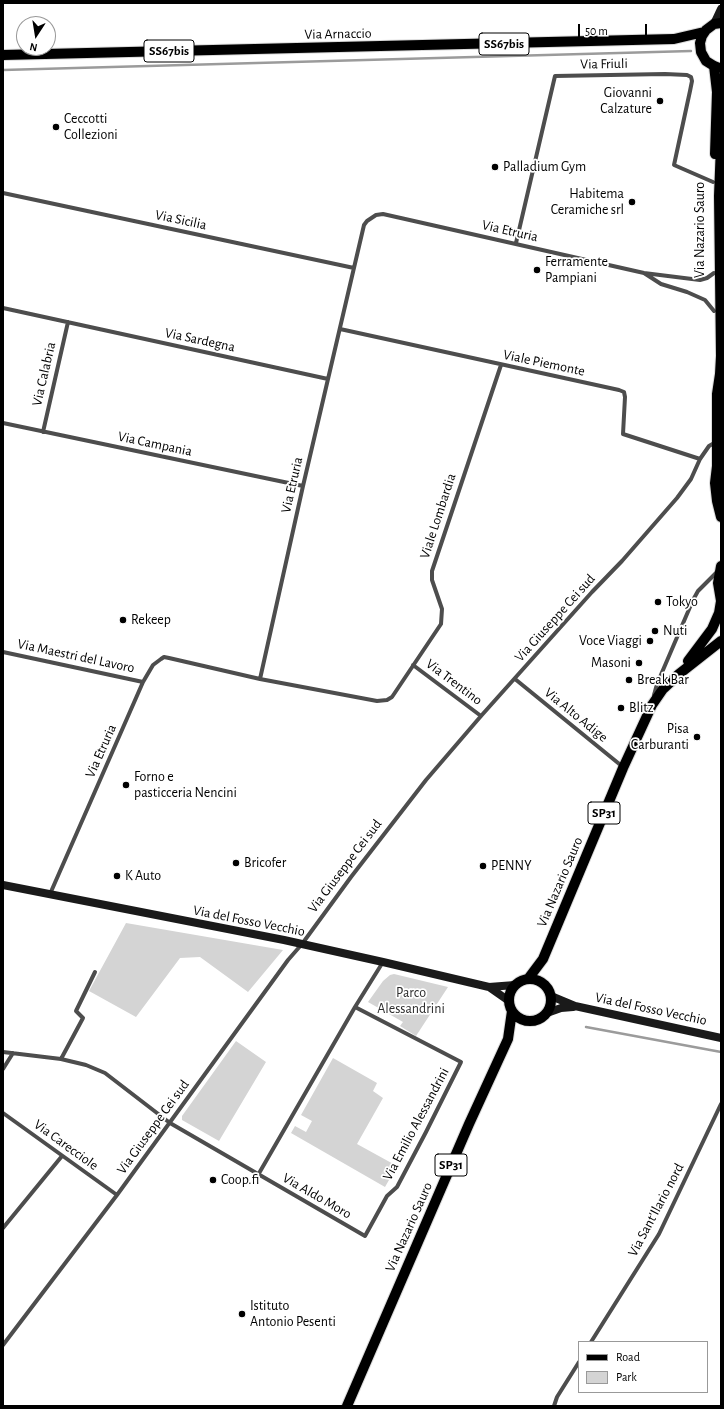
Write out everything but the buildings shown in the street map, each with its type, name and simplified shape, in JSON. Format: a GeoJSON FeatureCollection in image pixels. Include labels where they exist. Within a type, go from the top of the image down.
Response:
{"type":"FeatureCollection","features":[{"type":"Feature","properties":{"kind":"main road","name":"SS67bis"},"geometry":{"type":"LineString","coordinates":[[704,32],[717,24]]}},
{"type":"Feature","properties":{"kind":"main road","name":"Via Arnaccio"},"geometry":{"type":"LineString","coordinates":[[3,55],[674,39],[704,32]]}},
{"type":"Feature","properties":{"kind":"main road"},"geometry":{"type":"LineString","coordinates":[[704,32],[700,47],[703,57],[710,64],[717,67]]}},
{"type":"Feature","properties":{"kind":"main road","name":"Via Arnaccio"},"geometry":{"type":"LineString","coordinates":[[674,39],[700,47]]}},
{"type":"Feature","properties":{"kind":"main road","name":"Via Nazario Sauro"},"geometry":{"type":"LineString","coordinates":[[717,67],[716,134],[713,182],[721,337],[720,374],[717,394],[717,466],[715,483],[721,517]]}},
{"type":"Feature","properties":{"kind":"main road","name":"Via Nazario Sauro"},"geometry":{"type":"LineString","coordinates":[[717,394],[715,376],[714,311],[718,273],[721,144]]}},
{"type":"Feature","properties":{"kind":"main road","name":"Via Nazario Sauro"},"geometry":{"type":"LineString","coordinates":[[717,466],[721,481]]}},
{"type":"Feature","properties":{"kind":"main road","name":"Via Nazario Sauro"},"geometry":{"type":"LineString","coordinates":[[508,1039],[512,990],[515,985],[528,979],[543,959],[623,768],[652,706],[663,690],[678,674],[712,630],[719,613],[721,601],[718,583],[720,568]]}},
{"type":"Feature","properties":{"kind":"main road","name":"Via Nazario Sauro"},"geometry":{"type":"LineString","coordinates":[[678,674],[721,641]]}},
{"type":"Feature","properties":{"kind":"main road","name":"Via Nazario Sauro"},"geometry":{"type":"LineString","coordinates":[[542,983],[543,959]]}},
{"type":"Feature","properties":{"kind":"main road"},"geometry":{"type":"LineString","coordinates":[[510,1006],[515,1015],[525,1020],[537,1020],[547,1013],[550,1007],[550,996],[548,989],[542,983],[533,979],[528,979]]}},
{"type":"Feature","properties":{"kind":"main road","name":"Via Nazario Sauro"},"geometry":{"type":"LineString","coordinates":[[347,1406],[469,1124],[508,1039],[525,1020]]}},
{"type":"Feature","properties":{"kind":"street"},"geometry":{"type":"LineString","coordinates":[[717,24],[721,9]]}},
{"type":"Feature","properties":{"kind":"street","name":"Via Friuli"},"geometry":{"type":"LineString","coordinates":[[516,243],[555,76],[665,74],[687,75],[691,77],[692,81],[674,165],[713,182]]}},
{"type":"Feature","properties":{"kind":"street","name":"Via Sicilia"},"geometry":{"type":"LineString","coordinates":[[3,193],[354,268]]}},
{"type":"Feature","properties":{"kind":"street","name":"Via Etruria"},"geometry":{"type":"LineString","coordinates":[[50,894],[143,682],[153,665],[164,657],[260,679],[303,486],[366,221],[376,215],[383,214],[644,273],[700,280],[718,273]]}},
{"type":"Feature","properties":{"kind":"street","name":"Via Etruria"},"geometry":{"type":"LineString","coordinates":[[644,273],[661,284],[687,292],[705,300],[714,311]]}},
{"type":"Feature","properties":{"kind":"street","name":"Via Sardegna"},"geometry":{"type":"LineString","coordinates":[[3,308],[328,379]]}},
{"type":"Feature","properties":{"kind":"street","name":"Via Calabria"},"geometry":{"type":"LineString","coordinates":[[43,432],[68,322]]}},
{"type":"Feature","properties":{"kind":"street","name":"Viale Piemonte"},"geometry":{"type":"LineString","coordinates":[[340,329],[619,390],[624,392],[625,397],[623,434],[700,459]]}},
{"type":"Feature","properties":{"kind":"street","name":"Viale Lombardia"},"geometry":{"type":"LineString","coordinates":[[260,679],[361,699],[382,701],[392,697],[441,624],[442,609],[432,580],[432,571],[501,365]]}},
{"type":"Feature","properties":{"kind":"street","name":"Via Campania"},"geometry":{"type":"LineString","coordinates":[[3,423],[303,486]]}},
{"type":"Feature","properties":{"kind":"street","name":"Via Giuseppe Cei sud"},"geometry":{"type":"LineString","coordinates":[[3,1345],[117,1195],[288,960],[302,944],[351,876],[426,780],[481,716],[677,498],[691,479],[700,459],[709,446],[716,442]]}},
{"type":"Feature","properties":{"kind":"street","name":"Via Nazario Sauro"},"geometry":{"type":"LineString","coordinates":[[652,706],[657,684],[693,600],[698,591],[720,568]]}},
{"type":"Feature","properties":{"kind":"street","name":"Via Maestri del Lavoro"},"geometry":{"type":"LineString","coordinates":[[3,652],[143,682]]}},
{"type":"Feature","properties":{"kind":"street","name":"Via Trentino"},"geometry":{"type":"LineString","coordinates":[[413,665],[481,716]]}},
{"type":"Feature","properties":{"kind":"street","name":"Via Alto Adige"},"geometry":{"type":"LineString","coordinates":[[515,679],[623,768]]}},
{"type":"Feature","properties":{"kind":"street","name":"Via del Fosso Vecchio"},"geometry":{"type":"LineString","coordinates":[[3,885],[302,944],[489,987],[515,985]]}},
{"type":"Feature","properties":{"kind":"street"},"geometry":{"type":"LineString","coordinates":[[258,1175],[355,1007],[383,962]]}},
{"type":"Feature","properties":{"kind":"street"},"geometry":{"type":"LineString","coordinates":[[61,1059],[83,1018],[76,1011],[95,972]]}},
{"type":"Feature","properties":{"kind":"street","name":"Via del Fosso Vecchio"},"geometry":{"type":"LineString","coordinates":[[489,987],[510,1006]]}},
{"type":"Feature","properties":{"kind":"street","name":"Via del Fosso Vecchio"},"geometry":{"type":"LineString","coordinates":[[550,996],[575,1006],[721,1038]]}},
{"type":"Feature","properties":{"kind":"street","name":"Via del Fosso Vecchio"},"geometry":{"type":"LineString","coordinates":[[547,1013],[561,1008],[575,1006]]}},
{"type":"Feature","properties":{"kind":"street","name":"Via Emilio Alessandrini"},"geometry":{"type":"LineString","coordinates":[[355,1007],[461,1062],[397,1186],[387,1196],[365,1236]]}},
{"type":"Feature","properties":{"kind":"street","name":"Via Aldo Moro"},"geometry":{"type":"LineString","coordinates":[[3,1052],[61,1059],[86,1065],[105,1073],[170,1123],[365,1236]]}},
{"type":"Feature","properties":{"kind":"street"},"geometry":{"type":"LineString","coordinates":[[3,1069],[13,1054]]}},
{"type":"Feature","properties":{"kind":"street","name":"Via Sant'Ilario nord"},"geometry":{"type":"LineString","coordinates":[[593,1341],[659,1234],[721,1104]]}},
{"type":"Feature","properties":{"kind":"street","name":"Via Carecciole"},"geometry":{"type":"LineString","coordinates":[[3,1113],[117,1195]]}},
{"type":"Feature","properties":{"kind":"street"},"geometry":{"type":"LineString","coordinates":[[3,1228],[62,1156]]}},
{"type":"Feature","properties":{"kind":"street"},"geometry":{"type":"LineString","coordinates":[[554,1406],[557,1397],[578,1364]]}},
{"type":"Feature","properties":{"kind":"green space"},"geometry":{"type":"Polygon","coordinates":[[[126,923],[283,950],[248,992],[200,957],[180,958],[136,1017],[89,991],[126,923]]]}},
{"type":"Feature","properties":{"kind":"green space","name":"Parco Alessandrini"},"geometry":{"type":"Polygon","coordinates":[[[394,974],[448,987],[416,1036],[400,1026],[403,1022],[368,1002],[383,981],[390,975],[394,974]]]}},
{"type":"Feature","properties":{"kind":"green space"},"geometry":{"type":"Polygon","coordinates":[[[236,1041],[266,1062],[219,1141],[182,1120],[182,1116],[236,1041]]]}},
{"type":"Feature","properties":{"kind":"green space"},"geometry":{"type":"Polygon","coordinates":[[[333,1058],[377,1083],[373,1091],[383,1098],[357,1144],[397,1166],[385,1187],[291,1133],[295,1126],[306,1132],[312,1121],[301,1115],[333,1058]]]}},
{"type":"Feature","properties":{"kind":"waterway"},"geometry":{"type":"LineString","coordinates":[[3,70],[691,51]]}},
{"type":"Feature","properties":{"kind":"waterway"},"geometry":{"type":"LineString","coordinates":[[586,1027],[721,1052]]}},
{"type":"Feature","properties":{"kind":"place","name":"Giovanni Calzature"},"geometry":{"type":"Point","coordinates":[660,101]}},
{"type":"Feature","properties":{"kind":"place","name":"Ceccotti Collezioni"},"geometry":{"type":"Point","coordinates":[56,127]}},
{"type":"Feature","properties":{"kind":"place","name":"Palladium Gym"},"geometry":{"type":"Point","coordinates":[495,167]}},
{"type":"Feature","properties":{"kind":"place","name":"Habitema Ceramiche srl"},"geometry":{"type":"Point","coordinates":[632,202]}},
{"type":"Feature","properties":{"kind":"place","name":"Ferramente Pampiani"},"geometry":{"type":"Point","coordinates":[537,270]}},
{"type":"Feature","properties":{"kind":"place","name":"Tokyo"},"geometry":{"type":"Point","coordinates":[658,602]}},
{"type":"Feature","properties":{"kind":"place","name":"Rekeep"},"geometry":{"type":"Point","coordinates":[123,620]}},
{"type":"Feature","properties":{"kind":"place","name":"Nuti"},"geometry":{"type":"Point","coordinates":[655,631]}},
{"type":"Feature","properties":{"kind":"place","name":"Voce Viaggi"},"geometry":{"type":"Point","coordinates":[650,641]}},
{"type":"Feature","properties":{"kind":"place","name":"Masoni"},"geometry":{"type":"Point","coordinates":[639,663]}},
{"type":"Feature","properties":{"kind":"place","name":"Break Bar"},"geometry":{"type":"Point","coordinates":[629,680]}},
{"type":"Feature","properties":{"kind":"place","name":"Blitz"},"geometry":{"type":"Point","coordinates":[621,708]}},
{"type":"Feature","properties":{"kind":"place","name":"Pisa Carburanti"},"geometry":{"type":"Point","coordinates":[697,737]}},
{"type":"Feature","properties":{"kind":"place","name":"Forno e pasticceria Nencini"},"geometry":{"type":"Point","coordinates":[126,785]}},
{"type":"Feature","properties":{"kind":"place","name":"Bricofer"},"geometry":{"type":"Point","coordinates":[236,863]}},
{"type":"Feature","properties":{"kind":"place","name":"PENNY"},"geometry":{"type":"Point","coordinates":[483,866]}},
{"type":"Feature","properties":{"kind":"place","name":"K Auto"},"geometry":{"type":"Point","coordinates":[117,876]}},
{"type":"Feature","properties":{"kind":"place","name":"Coop.fi"},"geometry":{"type":"Point","coordinates":[213,1180]}},
{"type":"Feature","properties":{"kind":"place","name":"Istituto Antonio Pesenti"},"geometry":{"type":"Point","coordinates":[242,1314]}}]}
